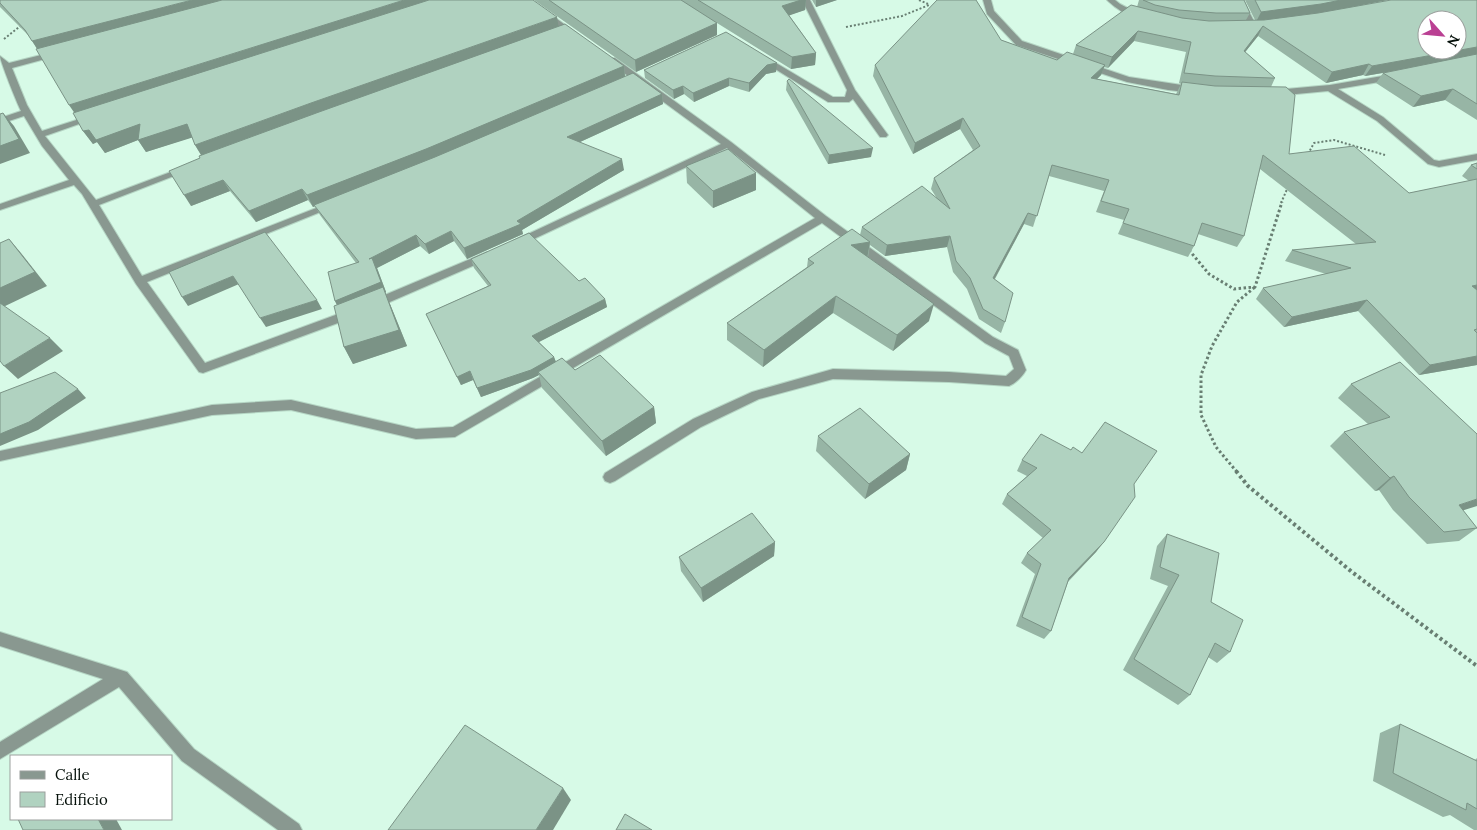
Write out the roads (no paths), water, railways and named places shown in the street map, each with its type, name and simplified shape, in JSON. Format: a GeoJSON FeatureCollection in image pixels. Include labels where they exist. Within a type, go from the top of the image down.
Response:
{"type":"FeatureCollection","features":[{"type":"Feature","properties":{"kind":"street"},"geometry":{"type":"LineString","coordinates":[[526,0],[564,32],[584,41]]}},
{"type":"Feature","properties":{"kind":"street"},"geometry":{"type":"LineString","coordinates":[[806,0],[852,90],[883,135]]}},
{"type":"Feature","properties":{"kind":"street"},"geometry":{"type":"LineString","coordinates":[[987,0],[990,12],[1019,43],[1127,79],[1202,91]]}},
{"type":"Feature","properties":{"kind":"street"},"geometry":{"type":"LineString","coordinates":[[1111,0],[1117,6],[1148,18]]}},
{"type":"Feature","properties":{"kind":"street"},"geometry":{"type":"LineString","coordinates":[[1239,0],[1254,27]]}},
{"type":"Feature","properties":{"kind":"street"},"geometry":{"type":"LineString","coordinates":[[9,66],[65,51]]}},
{"type":"Feature","properties":{"kind":"street"},"geometry":{"type":"LineString","coordinates":[[599,52],[728,144],[822,218],[989,340],[1014,353],[1020,370],[1009,381],[833,374],[756,395],[697,423],[610,477]]}},
{"type":"Feature","properties":{"kind":"street"},"geometry":{"type":"LineString","coordinates":[[758,56],[831,100],[849,99],[852,90]]}},
{"type":"Feature","properties":{"kind":"street"},"geometry":{"type":"LineString","coordinates":[[0,58],[9,66],[26,112],[40,134],[75,181],[86,192],[140,281],[202,370],[352,313],[506,248],[728,144]]}},
{"type":"Feature","properties":{"kind":"street"},"geometry":{"type":"LineString","coordinates":[[1266,94],[1330,88],[1400,75]]}},
{"type":"Feature","properties":{"kind":"street"},"geometry":{"type":"LineString","coordinates":[[1330,88],[1380,119],[1431,162],[1439,164],[1477,157]]}},
{"type":"Feature","properties":{"kind":"street"},"geometry":{"type":"LineString","coordinates":[[0,121],[26,112]]}},
{"type":"Feature","properties":{"kind":"street"},"geometry":{"type":"LineString","coordinates":[[40,134],[106,114]]}},
{"type":"Feature","properties":{"kind":"street"},"geometry":{"type":"LineString","coordinates":[[93,204],[193,167]]}},
{"type":"Feature","properties":{"kind":"street"},"geometry":{"type":"LineString","coordinates":[[0,207],[75,181]]}},
{"type":"Feature","properties":{"kind":"street"},"geometry":{"type":"LineString","coordinates":[[140,281],[339,202]]}},
{"type":"Feature","properties":{"kind":"street"},"geometry":{"type":"LineString","coordinates":[[0,456],[212,410],[242,408],[291,406],[416,434],[455,432],[822,218]]}},
{"type":"Feature","properties":{"kind":"street"},"geometry":{"type":"LineString","coordinates":[[0,639],[121,677],[188,755],[292,830]]}},
{"type":"Feature","properties":{"kind":"street"},"geometry":{"type":"LineString","coordinates":[[0,751],[121,677]]}}]}
